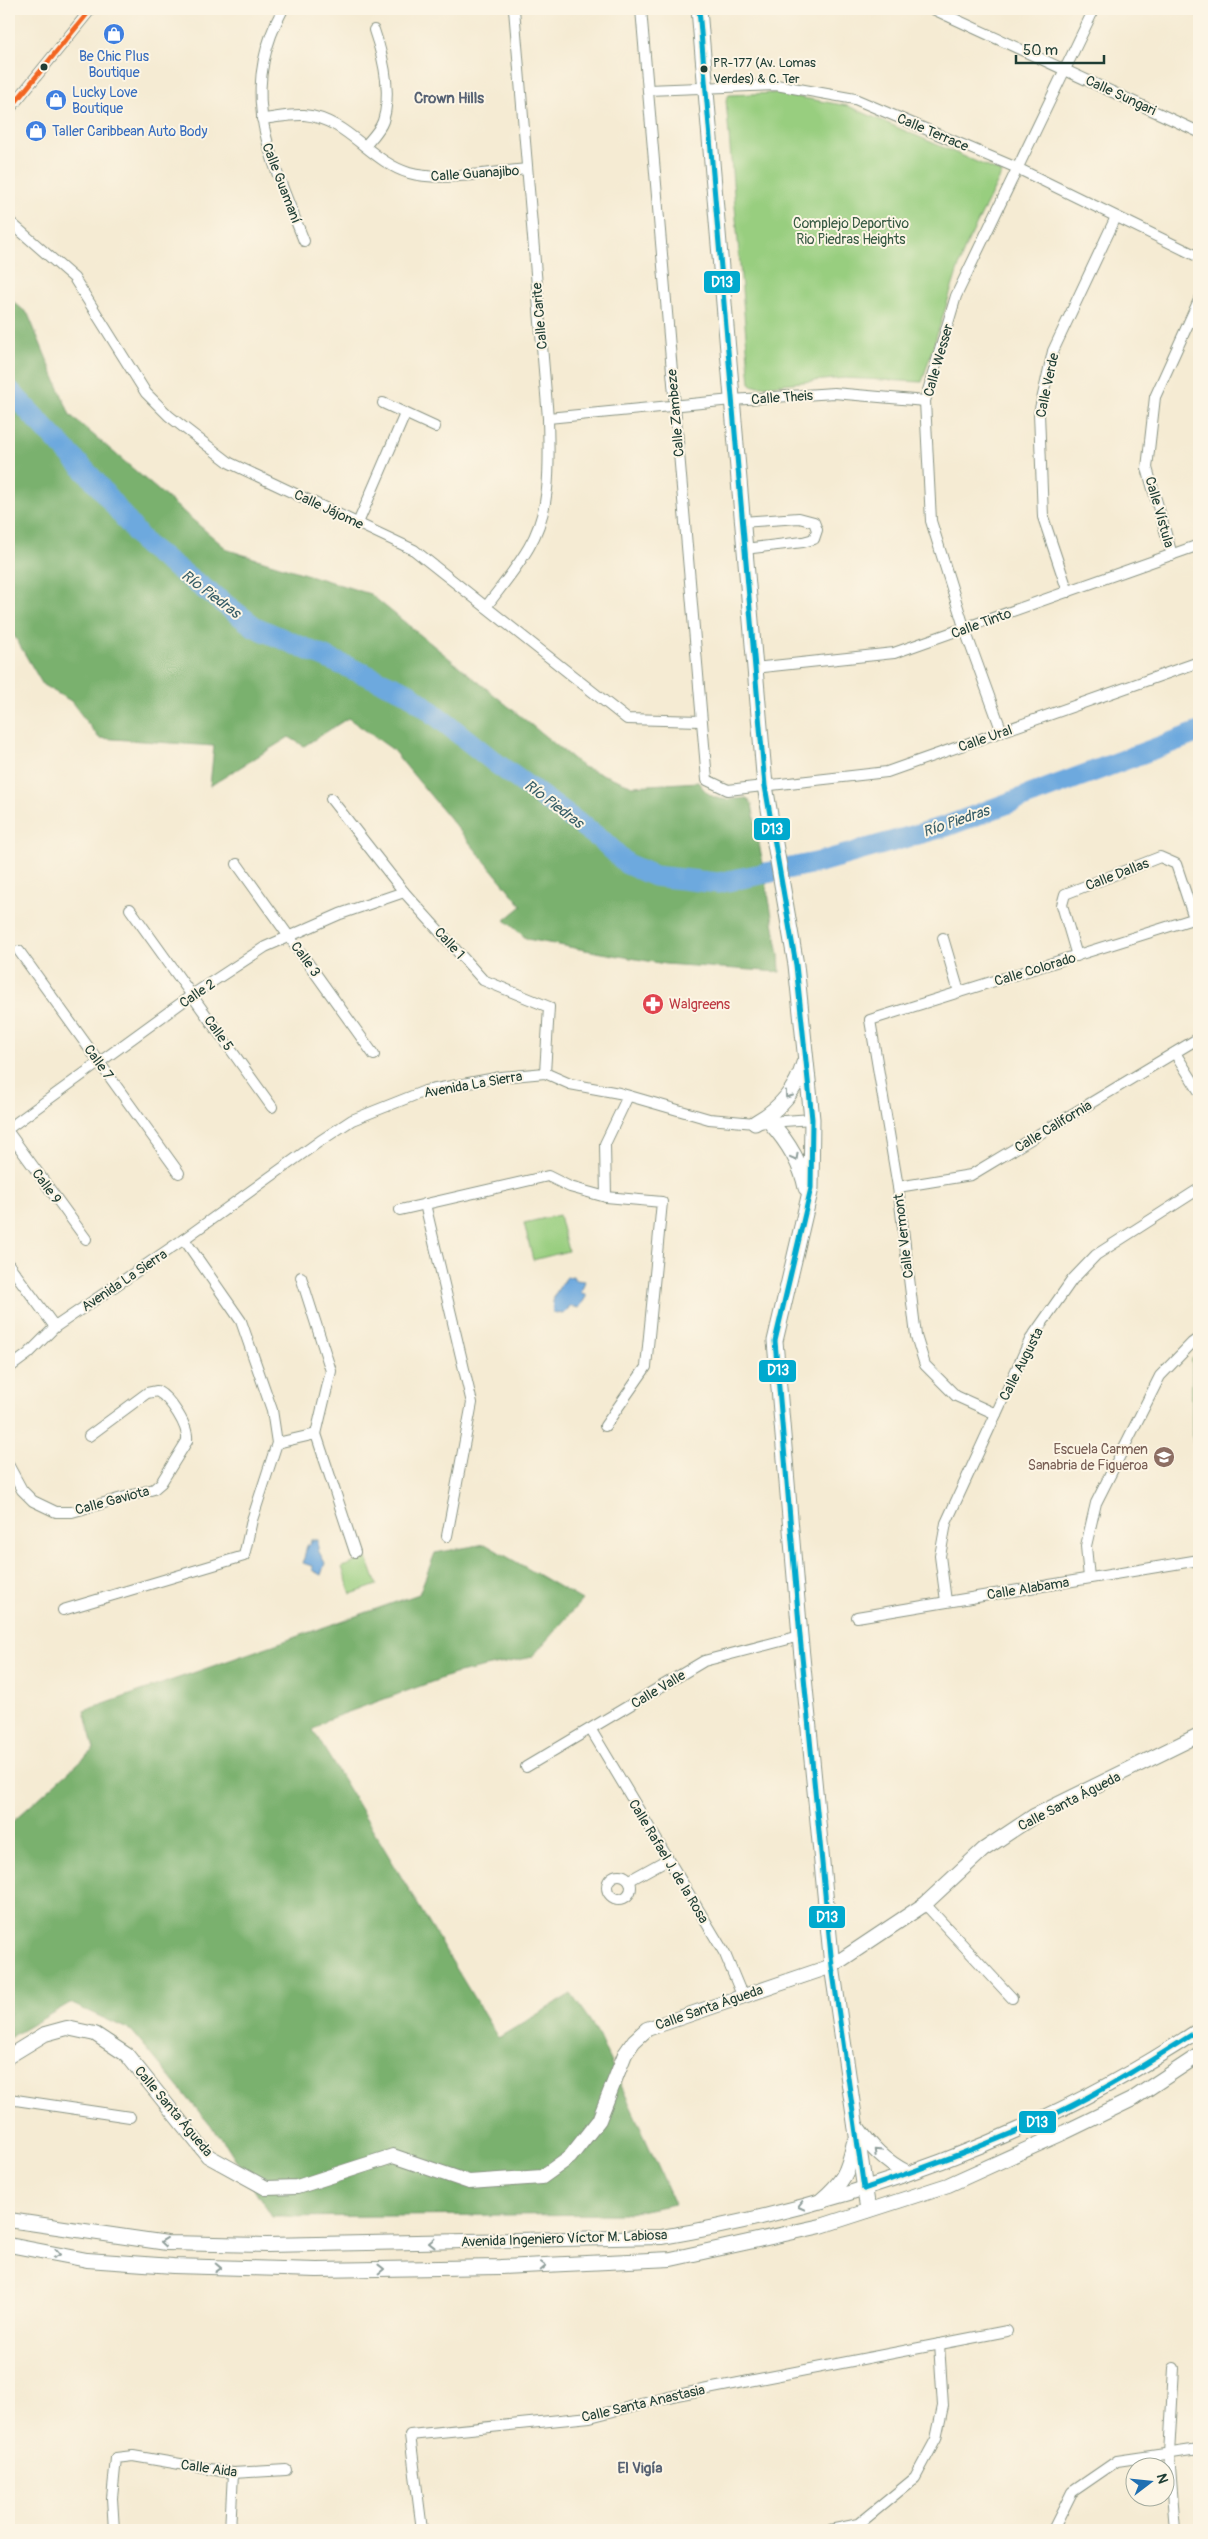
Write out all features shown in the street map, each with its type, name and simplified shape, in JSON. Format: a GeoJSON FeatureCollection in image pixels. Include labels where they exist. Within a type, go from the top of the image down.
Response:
{"type":"FeatureCollection","features":[{"type":"Feature","properties":{"kind":"main road"},"geometry":{"type":"LineString","coordinates":[[699,9],[765,786],[796,965],[812,1119],[811,1188],[775,1341],[800,1636],[832,1966],[868,2210]]}},
{"type":"Feature","properties":{"kind":"main road"},"geometry":{"type":"LineString","coordinates":[[805,1057],[800,1076],[790,1092],[780,1106],[763,1122],[786,1140],[799,1165],[809,1198]]}},
{"type":"Feature","properties":{"kind":"main road","name":"Calle Santa Águeda"},"geometry":{"type":"LineString","coordinates":[[9,2056],[45,2034],[67,2028],[95,2034],[127,2055],[208,2156],[266,2188],[297,2187],[393,2156],[469,2182],[542,2177],[570,2157],[599,2120],[625,2054],[647,2029],[742,1995],[832,1966],[925,1904],[983,1850],[1034,1816],[1199,1735]]}},
{"type":"Feature","properties":{"kind":"main road","name":"Avenida Ingeniero Víctor M. Labiosa"},"geometry":{"type":"LineString","coordinates":[[9,2220],[167,2243],[267,2245],[662,2237],[712,2228],[820,2201],[864,2188],[964,2152],[1081,2101],[1152,2061],[1199,2030]]}},
{"type":"Feature","properties":{"kind":"main road","name":"Avenida Ingeniero Víctor M. Labiosa"},"geometry":{"type":"LineString","coordinates":[[9,2245],[87,2260],[230,2268],[317,2270],[617,2263],[671,2259],[716,2251],[820,2226],[948,2184],[1065,2132],[1131,2100],[1199,2054]]}},
{"type":"Feature","properties":{"kind":"main road"},"geometry":{"type":"LineString","coordinates":[[855,2128],[888,2163],[907,2173]]}},
{"type":"Feature","properties":{"kind":"main road"},"geometry":{"type":"LineString","coordinates":[[820,2201],[841,2184],[849,2168],[855,2128]]}},
{"type":"Feature","properties":{"kind":"street"},"geometry":{"type":"LineString","coordinates":[[9,110],[91,9]]}},
{"type":"Feature","properties":{"kind":"street","name":"Calle Guamaní"},"geometry":{"type":"LineString","coordinates":[[283,9],[275,24],[264,55],[260,83],[262,119],[267,147],[304,241]]}},
{"type":"Feature","properties":{"kind":"street","name":"Calle Carite"},"geometry":{"type":"LineString","coordinates":[[486,607],[530,546],[542,514],[549,482],[548,418],[514,9]]}},
{"type":"Feature","properties":{"kind":"street","name":"Calle Zambeze"},"geometry":{"type":"LineString","coordinates":[[641,9],[707,780],[728,790],[742,788]]}},
{"type":"Feature","properties":{"kind":"street","name":"Calle Sungari"},"geometry":{"type":"LineString","coordinates":[[934,9],[1066,68],[1199,132]]}},
{"type":"Feature","properties":{"kind":"street","name":"Calle Wesser"},"geometry":{"type":"LineString","coordinates":[[1002,732],[965,630],[931,521],[925,401],[956,296],[1094,9]]}},
{"type":"Feature","properties":{"kind":"street"},"geometry":{"type":"LineString","coordinates":[[1195,9],[1199,11]]}},
{"type":"Feature","properties":{"kind":"street"},"geometry":{"type":"LineString","coordinates":[[365,146],[383,123],[386,105],[381,52],[374,30]]}},
{"type":"Feature","properties":{"kind":"street","name":"Calle Terrace"},"geometry":{"type":"LineString","coordinates":[[648,90],[776,85],[855,99],[1017,168],[1199,257]]}},
{"type":"Feature","properties":{"kind":"street","name":"Calle Guanajibo"},"geometry":{"type":"LineString","coordinates":[[262,119],[303,115],[327,120],[346,130],[389,166],[428,177],[527,169]]}},
{"type":"Feature","properties":{"kind":"street","name":"Calle Verde"},"geometry":{"type":"LineString","coordinates":[[1068,592],[1043,517],[1039,413],[1053,351],[1116,217]]}},
{"type":"Feature","properties":{"kind":"street","name":"Calle Jájome"},"geometry":{"type":"LineString","coordinates":[[9,221],[74,278],[146,393],[169,416],[230,463],[414,550],[626,719],[701,721]]}},
{"type":"Feature","properties":{"kind":"street","name":"Calle Vístula"},"geometry":{"type":"LineString","coordinates":[[1172,555],[1147,468],[1154,397],[1199,300]]}},
{"type":"Feature","properties":{"kind":"street","name":"Calle Theis"},"geometry":{"type":"LineString","coordinates":[[548,418],[732,400],[834,393],[925,401]]}},
{"type":"Feature","properties":{"kind":"street"},"geometry":{"type":"LineString","coordinates":[[383,403],[435,427]]}},
{"type":"Feature","properties":{"kind":"street"},"geometry":{"type":"LineString","coordinates":[[358,523],[405,414]]}},
{"type":"Feature","properties":{"kind":"street"},"geometry":{"type":"LineString","coordinates":[[742,522],[799,518],[814,522],[817,530],[814,538],[803,542],[744,549]]}},
{"type":"Feature","properties":{"kind":"street","name":"Calle Tinto"},"geometry":{"type":"LineString","coordinates":[[754,668],[894,653],[965,630],[1199,545]]}},
{"type":"Feature","properties":{"kind":"street","name":"Calle Ural"},"geometry":{"type":"LineString","coordinates":[[742,788],[887,772],[1199,662]]}},
{"type":"Feature","properties":{"kind":"street","name":"Calle 1"},"geometry":{"type":"LineString","coordinates":[[331,798],[404,892],[483,980],[549,1007],[545,1073]]}},
{"type":"Feature","properties":{"kind":"street","name":"Calle Dallas"},"geometry":{"type":"LineString","coordinates":[[1077,956],[1062,906],[1065,894],[1160,857],[1176,864],[1197,917]]}},
{"type":"Feature","properties":{"kind":"street","name":"Calle 3"},"geometry":{"type":"LineString","coordinates":[[236,864],[374,1055]]}},
{"type":"Feature","properties":{"kind":"street","name":"Calle 2"},"geometry":{"type":"LineString","coordinates":[[9,1128],[192,996],[265,947],[288,935],[340,914],[404,892]]}},
{"type":"Feature","properties":{"kind":"street","name":"Calle 5"},"geometry":{"type":"LineString","coordinates":[[130,910],[272,1107]]}},
{"type":"Feature","properties":{"kind":"street","name":"Calle Colorado"},"geometry":{"type":"LineString","coordinates":[[870,1020],[1197,917]]}},
{"type":"Feature","properties":{"kind":"street"},"geometry":{"type":"LineString","coordinates":[[944,938],[959,992]]}},
{"type":"Feature","properties":{"kind":"street","name":"Calle 7"},"geometry":{"type":"LineString","coordinates":[[19,951],[179,1173]]}},
{"type":"Feature","properties":{"kind":"street","name":"Calle Vermont"},"geometry":{"type":"LineString","coordinates":[[870,1020],[898,1187],[916,1336],[925,1365],[956,1396],[996,1414]]}},
{"type":"Feature","properties":{"kind":"street","name":"Calle California"},"geometry":{"type":"LineString","coordinates":[[898,1187],[971,1175],[1199,1038]]}},
{"type":"Feature","properties":{"kind":"street"},"geometry":{"type":"LineString","coordinates":[[1175,1052],[1199,1091]]}},
{"type":"Feature","properties":{"kind":"street"},"geometry":{"type":"LineString","coordinates":[[545,1073],[570,1084],[628,1096],[709,1119],[763,1122],[812,1119]]}},
{"type":"Feature","properties":{"kind":"street","name":"Avenida La Sierra"},"geometry":{"type":"LineString","coordinates":[[9,1368],[28,1354],[55,1327],[184,1239],[352,1120],[425,1090],[545,1073]]}},
{"type":"Feature","properties":{"kind":"street"},"geometry":{"type":"LineString","coordinates":[[606,1197],[605,1144],[628,1096]]}},
{"type":"Feature","properties":{"kind":"street","name":"Calle 9"},"geometry":{"type":"LineString","coordinates":[[9,1133],[86,1239]]}},
{"type":"Feature","properties":{"kind":"street"},"geometry":{"type":"LineString","coordinates":[[400,1210],[548,1176],[570,1187],[606,1197],[662,1202],[646,1367],[605,1426]]}},
{"type":"Feature","properties":{"kind":"street","name":"Calle Augusta"},"geometry":{"type":"LineString","coordinates":[[946,1601],[940,1556],[946,1523],[1030,1340],[1072,1280],[1096,1256],[1199,1189]]}},
{"type":"Feature","properties":{"kind":"street"},"geometry":{"type":"LineString","coordinates":[[425,1204],[472,1403],[446,1536]]}},
{"type":"Feature","properties":{"kind":"street"},"geometry":{"type":"LineString","coordinates":[[64,1610],[244,1556],[252,1520],[277,1443],[272,1410],[241,1321],[184,1239]]}},
{"type":"Feature","properties":{"kind":"street"},"geometry":{"type":"LineString","coordinates":[[9,1265],[55,1327]]}},
{"type":"Feature","properties":{"kind":"street"},"geometry":{"type":"LineString","coordinates":[[301,1277],[331,1371],[316,1434],[355,1552]]}},
{"type":"Feature","properties":{"kind":"street"},"geometry":{"type":"LineString","coordinates":[[1089,1578],[1086,1546],[1096,1503],[1160,1376],[1199,1338]]}},
{"type":"Feature","properties":{"kind":"street","name":"Calle Gaviota"},"geometry":{"type":"LineString","coordinates":[[9,1466],[22,1490],[32,1500],[56,1512],[72,1512],[154,1489],[165,1476],[187,1441],[188,1436],[179,1415],[156,1391],[147,1393],[89,1436]]}},
{"type":"Feature","properties":{"kind":"street"},"geometry":{"type":"LineString","coordinates":[[277,1443],[316,1434]]}},
{"type":"Feature","properties":{"kind":"street","name":"Calle Alabama"},"geometry":{"type":"LineString","coordinates":[[857,1617],[1199,1560]]}},
{"type":"Feature","properties":{"kind":"street","name":"Calle Valle"},"geometry":{"type":"LineString","coordinates":[[526,1767],[591,1730],[704,1660],[800,1636]]}},
{"type":"Feature","properties":{"kind":"street","name":"Calle Rafael J. de la Rosa"},"geometry":{"type":"LineString","coordinates":[[591,1730],[724,1954],[742,1995]]}},
{"type":"Feature","properties":{"kind":"street"},"geometry":{"type":"LineString","coordinates":[[630,1880],[668,1859]]}},
{"type":"Feature","properties":{"kind":"street"},"geometry":{"type":"LineString","coordinates":[[925,1904],[1012,1998]]}},
{"type":"Feature","properties":{"kind":"street"},"geometry":{"type":"LineString","coordinates":[[9,2099],[130,2117]]}},
{"type":"Feature","properties":{"kind":"street","name":"Calle Santa Anastasia"},"geometry":{"type":"LineString","coordinates":[[422,2530],[410,2436],[590,2417],[677,2394],[1007,2331]]}},
{"type":"Feature","properties":{"kind":"street"},"geometry":{"type":"LineString","coordinates":[[833,2530],[859,2524],[915,2478],[936,2438],[943,2406],[939,2344]]}},
{"type":"Feature","properties":{"kind":"street"},"geometry":{"type":"LineString","coordinates":[[1174,2368],[1169,2454],[1175,2530]]}},
{"type":"Feature","properties":{"kind":"street"},"geometry":{"type":"LineString","coordinates":[[1053,2530],[1072,2492],[1117,2461],[1199,2449]]}},
{"type":"Feature","properties":{"kind":"street","name":"Calle Aida"},"geometry":{"type":"LineString","coordinates":[[114,2530],[112,2498],[116,2458],[133,2456],[232,2474],[286,2470]]}},
{"type":"Feature","properties":{"kind":"street"},"geometry":{"type":"LineString","coordinates":[[230,2530],[232,2474]]}},
{"type":"Feature","properties":{"kind":"green space","name":"Complejo Deportivo Rio Piedras Heights"},"geometry":{"type":"Polygon","coordinates":[[[775,93],[848,106],[1002,173],[964,250],[922,382],[844,378],[761,386],[754,386],[750,383],[726,100],[729,95],[775,93]]]}},
{"type":"Feature","properties":{"kind":"green space"},"geometry":{"type":"Polygon","coordinates":[[[9,298],[28,314],[70,415],[228,550],[370,594],[583,767],[633,786],[698,782],[709,794],[719,799],[747,798],[752,804],[779,955],[780,972],[665,964],[527,939],[505,920],[522,906],[392,749],[348,718],[304,746],[289,737],[210,786],[214,746],[99,738],[71,701],[43,685],[9,627],[9,298]]]}},
{"type":"Feature","properties":{"kind":"green space"},"geometry":{"type":"Polygon","coordinates":[[[559,1215],[568,1251],[533,1260],[524,1223],[559,1215]]]}},
{"type":"Feature","properties":{"kind":"green space"},"geometry":{"type":"Polygon","coordinates":[[[1199,1353],[1199,1479],[1192,1435],[1192,1359],[1199,1353]]]}},
{"type":"Feature","properties":{"kind":"green space"},"geometry":{"type":"Polygon","coordinates":[[[485,1544],[582,1600],[532,1657],[454,1674],[326,1720],[313,1730],[498,2038],[571,1994],[595,2028],[675,2204],[623,2214],[272,2217],[226,2144],[132,2031],[70,2003],[9,2038],[9,1825],[94,1749],[84,1711],[419,1594],[435,1553],[485,1544]]]}},
{"type":"Feature","properties":{"kind":"green space"},"geometry":{"type":"Polygon","coordinates":[[[367,1558],[377,1585],[351,1594],[342,1567],[367,1558]]]}},
{"type":"Feature","properties":{"kind":"water"},"geometry":{"type":"Polygon","coordinates":[[[573,1276],[575,1280],[585,1281],[581,1293],[586,1294],[586,1297],[579,1308],[570,1306],[564,1314],[553,1313],[552,1308],[556,1294],[567,1277],[573,1276]]]}},
{"type":"Feature","properties":{"kind":"water"},"geometry":{"type":"Polygon","coordinates":[[[311,1540],[318,1540],[318,1550],[325,1563],[321,1575],[312,1570],[312,1566],[303,1563],[307,1545],[310,1545],[311,1540]]]}},
{"type":"Feature","properties":{"kind":"waterway","name":"Río Piedras"},"geometry":{"type":"LineString","coordinates":[[9,390],[95,481],[146,545],[255,627],[408,693],[497,764],[603,841],[627,864],[654,876],[718,883],[820,862],[947,826],[1199,732]]}},
{"type":"Feature","properties":{"kind":"transit line"},"geometry":{"type":"LineString","coordinates":[[9,110],[91,9]]}},
{"type":"Feature","properties":{"kind":"transit line","name":"D13"},"geometry":{"type":"LineString","coordinates":[[699,9],[765,786],[796,965],[812,1119],[811,1188],[775,1341],[800,1636],[832,1966],[864,2189]]}},
{"type":"Feature","properties":{"kind":"transit line","name":"D13"},"geometry":{"type":"LineString","coordinates":[[864,2189],[1032,2125],[1110,2085],[1199,2030]]}},
{"type":"Feature","properties":{"kind":"place","name":"Be Chic Plus Boutique"},"geometry":{"type":"Point","coordinates":[114,34]}},
{"type":"Feature","properties":{"kind":"place","name":"PR-177 (Av. Lomas Verdes) & C. Ter"},"geometry":{"type":"Point","coordinates":[704,69]}},
{"type":"Feature","properties":{"kind":"place","name":"Lucky Love Boutique"},"geometry":{"type":"Point","coordinates":[56,100]}},
{"type":"Feature","properties":{"kind":"place","name":"Taller Caribbean Auto Body"},"geometry":{"type":"Point","coordinates":[36,131]}},
{"type":"Feature","properties":{"kind":"place","name":"Walgreens"},"geometry":{"type":"Point","coordinates":[653,1004]}},
{"type":"Feature","properties":{"kind":"place","name":"Escuela Carmen Sanabria de Figueroa"},"geometry":{"type":"Point","coordinates":[1164,1457]}},
{"type":"Feature","properties":{"kind":"district","name":"Crown Hills"},"geometry":{"type":"Point","coordinates":[449,98]}},
{"type":"Feature","properties":{"kind":"district","name":"El Vigía"},"geometry":{"type":"Point","coordinates":[640,2468]}}]}
